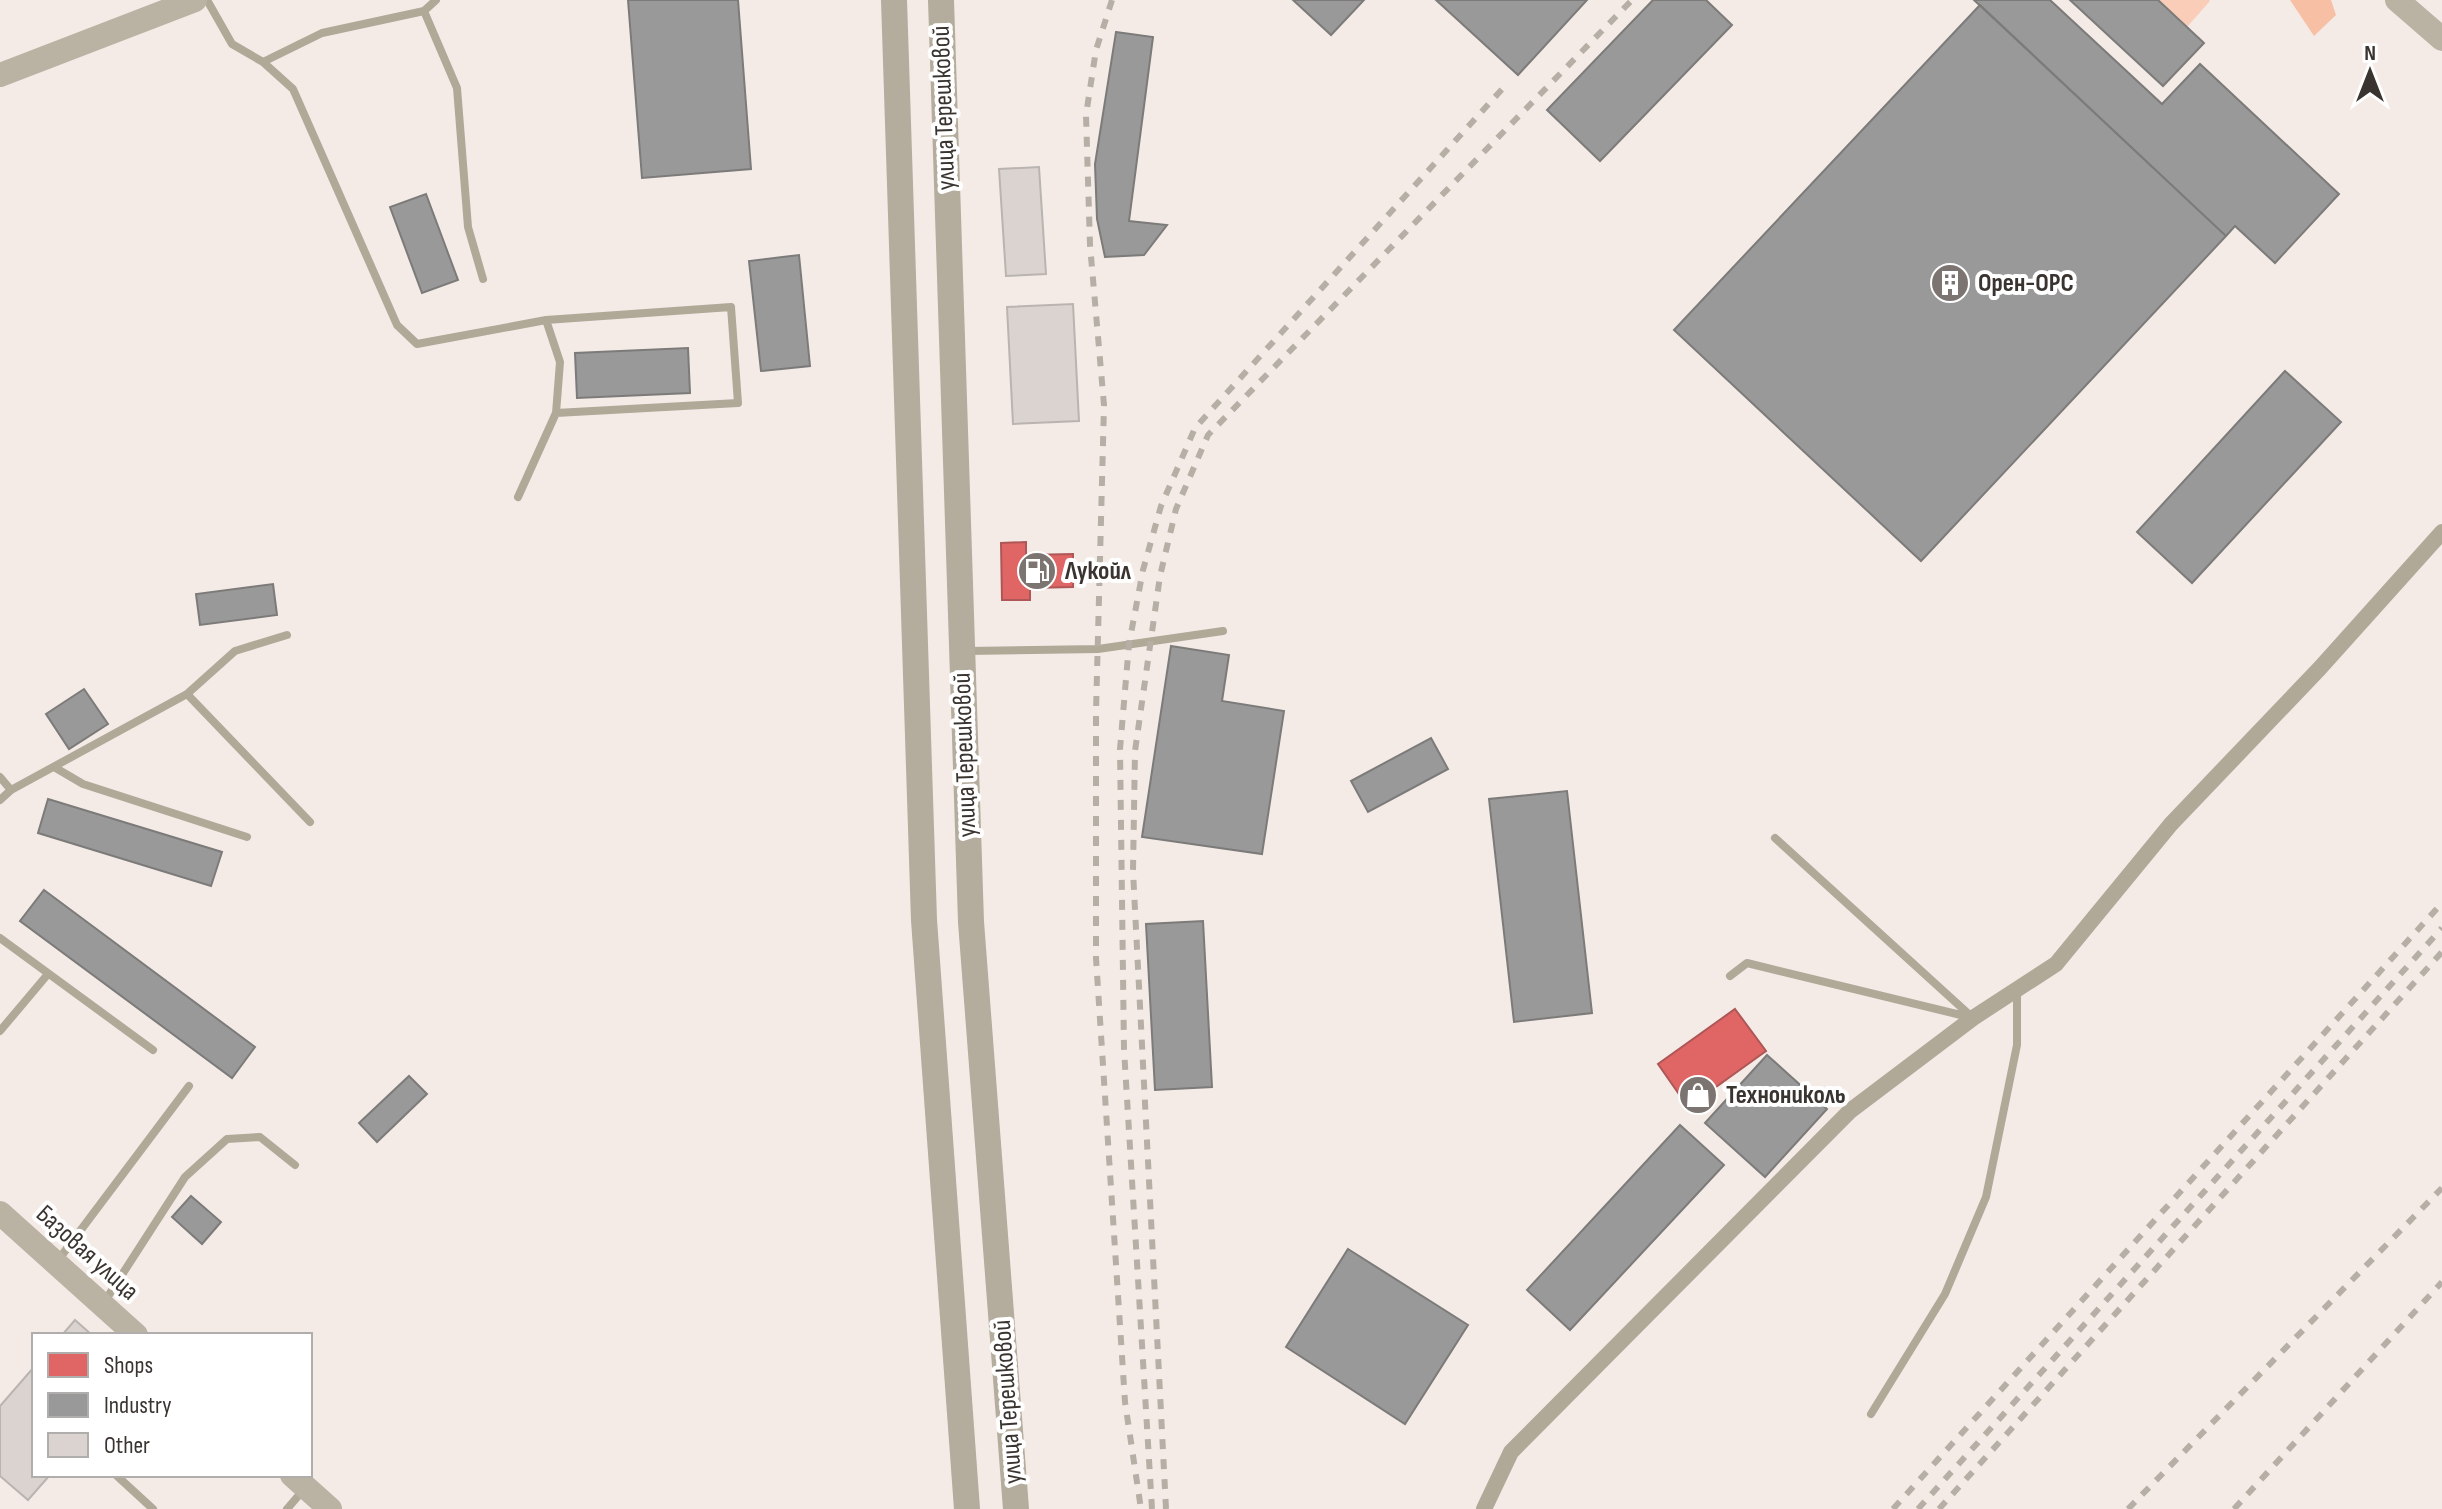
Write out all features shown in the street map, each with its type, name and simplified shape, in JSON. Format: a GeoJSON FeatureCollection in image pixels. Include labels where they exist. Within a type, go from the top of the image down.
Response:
{"type":"FeatureCollection","features":[{"type":"Feature","properties":{"kind":"main road","name":"улица Терешковой"},"geometry":{"type":"LineString","coordinates":[[894,0],[924,920],[967,1509]]}},
{"type":"Feature","properties":{"kind":"main road","name":"улица Терешковой"},"geometry":{"type":"LineString","coordinates":[[941,0],[971,922],[1016,1509]]}},
{"type":"Feature","properties":{"kind":"main road"},"geometry":{"type":"LineString","coordinates":[[915,653],[962,651]]}},
{"type":"Feature","properties":{"kind":"street"},"geometry":{"type":"LineString","coordinates":[[0,75],[195,0]]}},
{"type":"Feature","properties":{"kind":"street"},"geometry":{"type":"LineString","coordinates":[[2397,0],[2442,39]]}},
{"type":"Feature","properties":{"kind":"street"},"geometry":{"type":"LineString","coordinates":[[1484,1509],[1511,1452],[1839,1122],[1973,1018],[2056,964],[2171,824],[2442,532]]}},
{"type":"Feature","properties":{"kind":"street","name":"Базовая улица"},"geometry":{"type":"LineString","coordinates":[[0,1213],[134,1333]]}},
{"type":"Feature","properties":{"kind":"street"},"geometry":{"type":"LineString","coordinates":[[299,1481],[330,1509]]}},
{"type":"Feature","properties":{"kind":"lane"},"geometry":{"type":"LineString","coordinates":[[207,0],[232,44],[263,62],[293,89],[397,325],[417,344],[546,320],[731,307],[738,403],[556,413]]}},
{"type":"Feature","properties":{"kind":"lane"},"geometry":{"type":"LineString","coordinates":[[263,62],[322,33],[424,11],[436,0]]}},
{"type":"Feature","properties":{"kind":"lane"},"geometry":{"type":"LineString","coordinates":[[424,11],[457,88],[468,227],[483,279]]}},
{"type":"Feature","properties":{"kind":"lane"},"geometry":{"type":"LineString","coordinates":[[518,497],[556,413],[560,362],[546,320]]}},
{"type":"Feature","properties":{"kind":"lane"},"geometry":{"type":"LineString","coordinates":[[962,651],[1098,649],[1223,631]]}},
{"type":"Feature","properties":{"kind":"lane"},"geometry":{"type":"LineString","coordinates":[[0,800],[11,790],[187,694],[235,651],[287,635]]}},
{"type":"Feature","properties":{"kind":"lane"},"geometry":{"type":"LineString","coordinates":[[187,694],[310,822]]}},
{"type":"Feature","properties":{"kind":"lane"},"geometry":{"type":"LineString","coordinates":[[54,767],[83,784],[247,837]]}},
{"type":"Feature","properties":{"kind":"lane"},"geometry":{"type":"LineString","coordinates":[[0,777],[11,790]]}},
{"type":"Feature","properties":{"kind":"lane"},"geometry":{"type":"LineString","coordinates":[[1775,838],[1973,1018]]}},
{"type":"Feature","properties":{"kind":"lane"},"geometry":{"type":"LineString","coordinates":[[0,938],[153,1050]]}},
{"type":"Feature","properties":{"kind":"lane"},"geometry":{"type":"LineString","coordinates":[[1730,976],[1747,963],[1973,1018]]}},
{"type":"Feature","properties":{"kind":"lane"},"geometry":{"type":"LineString","coordinates":[[0,1031],[48,974]]}},
{"type":"Feature","properties":{"kind":"lane"},"geometry":{"type":"LineString","coordinates":[[1871,1414],[1945,1294],[1986,1197],[2017,1045],[2017,990]]}},
{"type":"Feature","properties":{"kind":"lane"},"geometry":{"type":"LineString","coordinates":[[56,1263],[189,1086]]}},
{"type":"Feature","properties":{"kind":"lane"},"geometry":{"type":"LineString","coordinates":[[103,1305],[185,1177],[227,1139],[260,1137],[295,1165]]}},
{"type":"Feature","properties":{"kind":"lane"},"geometry":{"type":"LineString","coordinates":[[118,1477],[153,1509]]}},
{"type":"Feature","properties":{"kind":"lane"},"geometry":{"type":"LineString","coordinates":[[287,1509],[299,1481]]}},
{"type":"Feature","properties":{"kind":"shaded area"},"geometry":{"type":"Polygon","coordinates":[[[2158,0],[2209,0],[2210,1],[2187,27],[2158,0]]]}},
{"type":"Feature","properties":{"kind":"shaded area"},"geometry":{"type":"Polygon","coordinates":[[[2290,0],[2331,0],[2336,15],[2314,36],[2290,0]]]}},
{"type":"Feature","properties":{"kind":"building: Shops","name":"Лукойл"},"geometry":{"type":"Polygon","coordinates":[[[1026,542],[1026,555],[1073,554],[1073,587],[1030,588],[1030,600],[1002,600],[1001,543],[1026,542]]]}},
{"type":"Feature","properties":{"kind":"building: Shops"},"geometry":{"type":"Polygon","coordinates":[[[1735,1009],[1766,1051],[1688,1107],[1658,1064],[1735,1009]]]}},
{"type":"Feature","properties":{"kind":"building: Industry"},"geometry":{"type":"Polygon","coordinates":[[[628,0],[738,0],[751,169],[642,178],[628,0]]]}},
{"type":"Feature","properties":{"kind":"building: Industry"},"geometry":{"type":"Polygon","coordinates":[[[1293,0],[1364,0],[1331,35],[1293,0]]]}},
{"type":"Feature","properties":{"kind":"building: Industry"},"geometry":{"type":"Polygon","coordinates":[[[1436,0],[1587,0],[1518,75],[1436,0]]]}},
{"type":"Feature","properties":{"kind":"building: Industry"},"geometry":{"type":"Polygon","coordinates":[[[1653,0],[1706,0],[1732,25],[1600,161],[1547,110],[1653,0]]]}},
{"type":"Feature","properties":{"kind":"building: Industry"},"geometry":{"type":"Polygon","coordinates":[[[1974,0],[2050,0],[2162,104],[2200,64],[2339,194],[2275,263],[2235,226],[2226,236],[1974,0]]]}},
{"type":"Feature","properties":{"kind":"building: Industry"},"geometry":{"type":"Polygon","coordinates":[[[2070,0],[2158,0],[2204,43],[2163,86],[2070,0]]]}},
{"type":"Feature","properties":{"kind":"building: Industry","name":"Орен-ОРС"},"geometry":{"type":"Polygon","coordinates":[[[1980,5],[2226,236],[1921,561],[1674,330],[1980,5]]]}},
{"type":"Feature","properties":{"kind":"building: Industry"},"geometry":{"type":"Polygon","coordinates":[[[1116,32],[1153,37],[1129,221],[1167,225],[1144,255],[1105,257],[1097,219],[1095,164],[1116,32]]]}},
{"type":"Feature","properties":{"kind":"building: Industry"},"geometry":{"type":"Polygon","coordinates":[[[426,194],[458,280],[422,293],[390,207],[426,194]]]}},
{"type":"Feature","properties":{"kind":"building: Industry"},"geometry":{"type":"Polygon","coordinates":[[[799,255],[810,366],[761,371],[749,261],[799,255]]]}},
{"type":"Feature","properties":{"kind":"building: Industry"},"geometry":{"type":"Polygon","coordinates":[[[688,348],[690,393],[577,398],[575,353],[688,348]]]}},
{"type":"Feature","properties":{"kind":"building: Industry"},"geometry":{"type":"Polygon","coordinates":[[[2285,371],[2341,422],[2192,583],[2137,532],[2285,371]]]}},
{"type":"Feature","properties":{"kind":"building: Industry"},"geometry":{"type":"Polygon","coordinates":[[[273,584],[277,615],[200,625],[196,594],[273,584]]]}},
{"type":"Feature","properties":{"kind":"building: Industry"},"geometry":{"type":"Polygon","coordinates":[[[1171,646],[1229,655],[1222,701],[1284,711],[1262,854],[1142,837],[1171,646]]]}},
{"type":"Feature","properties":{"kind":"building: Industry"},"geometry":{"type":"Polygon","coordinates":[[[84,689],[108,724],[69,749],[46,714],[84,689]]]}},
{"type":"Feature","properties":{"kind":"building: Industry"},"geometry":{"type":"Polygon","coordinates":[[[1431,738],[1448,769],[1368,812],[1351,781],[1431,738]]]}},
{"type":"Feature","properties":{"kind":"building: Industry"},"geometry":{"type":"Polygon","coordinates":[[[1567,791],[1592,1013],[1514,1022],[1489,799],[1567,791]]]}},
{"type":"Feature","properties":{"kind":"building: Industry"},"geometry":{"type":"Polygon","coordinates":[[[48,799],[222,852],[211,886],[38,833],[48,799]]]}},
{"type":"Feature","properties":{"kind":"building: Industry"},"geometry":{"type":"Polygon","coordinates":[[[44,890],[255,1047],[232,1078],[20,921],[44,890]]]}},
{"type":"Feature","properties":{"kind":"building: Industry"},"geometry":{"type":"Polygon","coordinates":[[[1203,921],[1212,1087],[1155,1090],[1146,924],[1203,921]]]}},
{"type":"Feature","properties":{"kind":"building: Industry"},"geometry":{"type":"Polygon","coordinates":[[[1767,1055],[1827,1109],[1765,1177],[1705,1123],[1767,1055]]]}},
{"type":"Feature","properties":{"kind":"building: Industry"},"geometry":{"type":"Polygon","coordinates":[[[409,1076],[427,1094],[377,1142],[359,1123],[409,1076]]]}},
{"type":"Feature","properties":{"kind":"building: Industry"},"geometry":{"type":"Polygon","coordinates":[[[1680,1125],[1724,1165],[1570,1330],[1527,1290],[1680,1125]]]}},
{"type":"Feature","properties":{"kind":"building: Industry"},"geometry":{"type":"Polygon","coordinates":[[[191,1196],[221,1222],[202,1244],[172,1217],[191,1196]]]}},
{"type":"Feature","properties":{"kind":"building: Industry"},"geometry":{"type":"Polygon","coordinates":[[[1348,1249],[1468,1325],[1405,1424],[1286,1347],[1348,1249]]]}},
{"type":"Feature","properties":{"kind":"building: Other"},"geometry":{"type":"Polygon","coordinates":[[[1039,167],[1046,274],[1006,276],[999,169],[1039,167]]]}},
{"type":"Feature","properties":{"kind":"building: Other"},"geometry":{"type":"Polygon","coordinates":[[[1073,304],[1079,421],[1013,424],[1007,307],[1073,304]]]}},
{"type":"Feature","properties":{"kind":"building: Other"},"geometry":{"type":"Polygon","coordinates":[[[75,1320],[90,1333],[64,1333],[75,1320]]]}},
{"type":"Feature","properties":{"kind":"building: Other"},"geometry":{"type":"Polygon","coordinates":[[[32,1369],[32,1477],[48,1477],[28,1500],[0,1476],[0,1406],[32,1369]]]}},
{"type":"Feature","properties":{"kind":"railway"},"geometry":{"type":"LineString","coordinates":[[1112,0],[1096,50],[1086,115],[1090,245],[1104,405],[1096,712],[1096,958],[1125,1402],[1141,1509]]}},
{"type":"Feature","properties":{"kind":"railway"},"geometry":{"type":"LineString","coordinates":[[1166,1509],[1133,871],[1135,751],[1160,576],[1176,509],[1208,435],[1632,0]]}},
{"type":"Feature","properties":{"kind":"railway"},"geometry":{"type":"LineString","coordinates":[[1152,1509],[1124,1049],[1120,749],[1129,644],[1143,570],[1161,506],[1195,428],[1504,87]]}},
{"type":"Feature","properties":{"kind":"railway"},"geometry":{"type":"LineString","coordinates":[[1893,1509],[2442,903]]}},
{"type":"Feature","properties":{"kind":"railway"},"geometry":{"type":"LineString","coordinates":[[1918,1509],[2442,928]]}},
{"type":"Feature","properties":{"kind":"railway"},"geometry":{"type":"LineString","coordinates":[[1939,1509],[2442,952]]}},
{"type":"Feature","properties":{"kind":"railway"},"geometry":{"type":"LineString","coordinates":[[2128,1509],[2442,1188]]}},
{"type":"Feature","properties":{"kind":"railway"},"geometry":{"type":"LineString","coordinates":[[2234,1509],[2442,1282]]}},
{"type":"Feature","properties":{"kind":"place","name":"Орен-ОРС"},"geometry":{"type":"Point","coordinates":[1950,283]}},
{"type":"Feature","properties":{"kind":"place","name":"Лукойл"},"geometry":{"type":"Point","coordinates":[1037,571]}},
{"type":"Feature","properties":{"kind":"place","name":"Технониколь"},"geometry":{"type":"Point","coordinates":[1698,1095]}}]}
